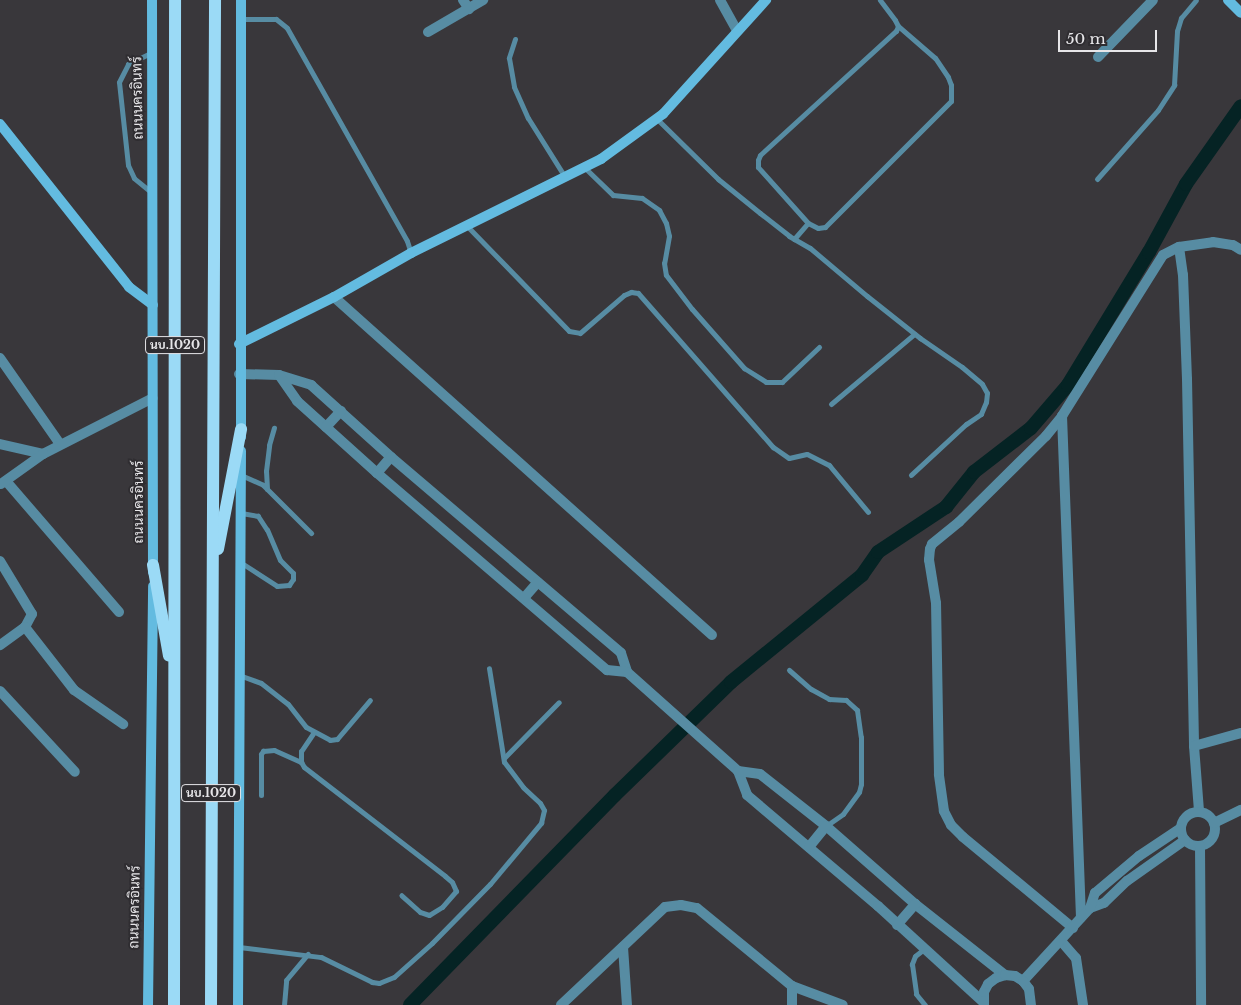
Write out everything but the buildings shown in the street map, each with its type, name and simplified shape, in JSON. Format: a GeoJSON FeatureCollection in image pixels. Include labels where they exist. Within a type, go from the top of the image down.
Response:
{"type":"FeatureCollection","features":[{"type":"Feature","properties":{"kind":"main road","name":"ถนนนครอินทร์"},"geometry":{"type":"LineString","coordinates":[[148,1005],[153,565],[152,0]]}},
{"type":"Feature","properties":{"kind":"main road","name":"นบ.1020"},"geometry":{"type":"LineString","coordinates":[[174,1005],[175,0]]}},
{"type":"Feature","properties":{"kind":"main road","name":"นบ.1020"},"geometry":{"type":"LineString","coordinates":[[211,1005],[216,0]]}},
{"type":"Feature","properties":{"kind":"main road","name":"นบ.1020"},"geometry":{"type":"LineString","coordinates":[[238,1005],[241,0]]}},
{"type":"Feature","properties":{"kind":"main road"},"geometry":{"type":"LineString","coordinates":[[239,344],[334,297],[412,253],[585,168],[657,119],[704,70],[736,31],[766,0]]}},
{"type":"Feature","properties":{"kind":"main road"},"geometry":{"type":"LineString","coordinates":[[1228,0],[1241,13]]}},
{"type":"Feature","properties":{"kind":"main road"},"geometry":{"type":"LineString","coordinates":[[0,124],[130,287],[153,305]]}},
{"type":"Feature","properties":{"kind":"main road"},"geometry":{"type":"LineString","coordinates":[[212,581],[241,429]]}},
{"type":"Feature","properties":{"kind":"main road"},"geometry":{"type":"LineString","coordinates":[[153,565],[175,690]]}},
{"type":"Feature","properties":{"kind":"street"},"geometry":{"type":"LineString","coordinates":[[428,32],[466,4],[483,0]]}},
{"type":"Feature","properties":{"kind":"street"},"geometry":{"type":"LineString","coordinates":[[720,0],[736,31]]}},
{"type":"Feature","properties":{"kind":"street"},"geometry":{"type":"LineString","coordinates":[[1098,57],[1153,0]]}},
{"type":"Feature","properties":{"kind":"street"},"geometry":{"type":"LineString","coordinates":[[1073,928],[963,837],[951,825],[944,810],[938,774],[936,603],[929,560],[932,544],[959,522],[1046,436],[1062,416],[1163,255],[1180,247],[1224,242],[1241,250]]}},
{"type":"Feature","properties":{"kind":"street"},"geometry":{"type":"LineString","coordinates":[[1180,247],[1187,370],[1194,746],[1199,811]]}},
{"type":"Feature","properties":{"kind":"street"},"geometry":{"type":"LineString","coordinates":[[334,297],[712,635]]}},
{"type":"Feature","properties":{"kind":"street"},"geometry":{"type":"LineString","coordinates":[[0,358],[60,444]]}},
{"type":"Feature","properties":{"kind":"street"},"geometry":{"type":"LineString","coordinates":[[239,374],[279,374],[311,385],[391,457],[621,653],[627,672],[738,772],[747,794],[878,906],[983,1004]]}},
{"type":"Feature","properties":{"kind":"street"},"geometry":{"type":"LineString","coordinates":[[279,374],[297,401],[377,473],[607,670],[627,672]]}},
{"type":"Feature","properties":{"kind":"street"},"geometry":{"type":"LineString","coordinates":[[119,612],[3,483],[60,444],[153,398]]}},
{"type":"Feature","properties":{"kind":"street"},"geometry":{"type":"LineString","coordinates":[[326,427],[341,411]]}},
{"type":"Feature","properties":{"kind":"street"},"geometry":{"type":"LineString","coordinates":[[1062,416],[1081,918]]}},
{"type":"Feature","properties":{"kind":"street"},"geometry":{"type":"LineString","coordinates":[[0,444],[43,454]]}},
{"type":"Feature","properties":{"kind":"street"},"geometry":{"type":"LineString","coordinates":[[377,473],[391,457]]}},
{"type":"Feature","properties":{"kind":"street"},"geometry":{"type":"LineString","coordinates":[[0,561],[31,611],[31,618],[25,628],[0,644]]}},
{"type":"Feature","properties":{"kind":"street"},"geometry":{"type":"LineString","coordinates":[[524,598],[538,582]]}},
{"type":"Feature","properties":{"kind":"street"},"geometry":{"type":"LineString","coordinates":[[25,628],[74,690],[123,724]]}},
{"type":"Feature","properties":{"kind":"street"},"geometry":{"type":"LineString","coordinates":[[0,691],[75,772]]}},
{"type":"Feature","properties":{"kind":"street"},"geometry":{"type":"LineString","coordinates":[[1194,746],[1241,733]]}},
{"type":"Feature","properties":{"kind":"street"},"geometry":{"type":"LineString","coordinates":[[738,772],[760,774],[826,826],[915,904],[1005,975]]}},
{"type":"Feature","properties":{"kind":"street"},"geometry":{"type":"LineString","coordinates":[[1214,823],[1241,810]]}},
{"type":"Feature","properties":{"kind":"street"},"geometry":{"type":"LineString","coordinates":[[1023,981],[1090,908],[1095,893],[1139,856],[1181,828],[1186,816],[1199,811],[1211,817],[1214,823],[1213,836],[1209,842],[1200,846],[1185,840],[1181,828]]}},
{"type":"Feature","properties":{"kind":"street"},"geometry":{"type":"LineString","coordinates":[[809,847],[826,826]]}},
{"type":"Feature","properties":{"kind":"street"},"geometry":{"type":"LineString","coordinates":[[1090,908],[1104,903],[1128,881],[1185,840]]}},
{"type":"Feature","properties":{"kind":"street"},"geometry":{"type":"LineString","coordinates":[[1200,846],[1201,1005]]}},
{"type":"Feature","properties":{"kind":"street"},"geometry":{"type":"LineString","coordinates":[[897,925],[915,904]]}},
{"type":"Feature","properties":{"kind":"street"},"geometry":{"type":"LineString","coordinates":[[561,1005],[665,907],[682,905],[697,908],[792,986],[843,1005]]}},
{"type":"Feature","properties":{"kind":"street"},"geometry":{"type":"LineString","coordinates":[[1061,941],[1076,958],[1083,1005]]}},
{"type":"Feature","properties":{"kind":"street"},"geometry":{"type":"LineString","coordinates":[[623,947],[627,1005]]}},
{"type":"Feature","properties":{"kind":"street"},"geometry":{"type":"LineString","coordinates":[[983,1004],[984,992],[988,984],[996,978],[1005,975],[1015,976],[1023,981],[1029,988],[1031,1005]]}},
{"type":"Feature","properties":{"kind":"street"},"geometry":{"type":"LineString","coordinates":[[792,986],[792,1005]]}},
{"type":"Feature","properties":{"kind":"lane"},"geometry":{"type":"LineString","coordinates":[[880,0],[898,26],[935,58],[948,76],[952,85],[951,101],[825,227],[818,228],[808,223],[758,167],[758,160],[760,155],[896,31],[898,26]]}},
{"type":"Feature","properties":{"kind":"lane"},"geometry":{"type":"LineString","coordinates":[[1097,179],[1158,110],[1174,85],[1177,31],[1181,18],[1196,0]]}},
{"type":"Feature","properties":{"kind":"lane"},"geometry":{"type":"LineString","coordinates":[[241,20],[276,20],[287,28],[412,253]]}},
{"type":"Feature","properties":{"kind":"lane"},"geometry":{"type":"LineString","coordinates":[[515,39],[509,58],[514,87],[528,118],[565,178]]}},
{"type":"Feature","properties":{"kind":"lane"},"geometry":{"type":"LineString","coordinates":[[151,53],[128,64],[119,82],[128,164],[134,178],[153,194]]}},
{"type":"Feature","properties":{"kind":"lane"},"geometry":{"type":"LineString","coordinates":[[657,119],[718,179],[794,239],[810,248],[914,334],[962,367],[982,384],[987,393],[986,402],[981,414],[966,424],[912,474]]}},
{"type":"Feature","properties":{"kind":"lane"},"geometry":{"type":"LineString","coordinates":[[585,168],[613,195],[642,198],[659,210],[666,224],[669,236],[664,263],[666,275],[692,309],[744,368],[766,382],[782,382],[819,347]]}},
{"type":"Feature","properties":{"kind":"lane"},"geometry":{"type":"LineString","coordinates":[[794,239],[808,223]]}},
{"type":"Feature","properties":{"kind":"lane"},"geometry":{"type":"LineString","coordinates":[[467,226],[569,331],[580,333],[624,295],[631,292],[638,293],[773,447],[789,458],[807,454],[829,465],[868,512]]}},
{"type":"Feature","properties":{"kind":"lane"},"geometry":{"type":"LineString","coordinates":[[831,404],[914,334]]}},
{"type":"Feature","properties":{"kind":"lane"},"geometry":{"type":"LineString","coordinates":[[267,490],[268,454],[274,428]]}},
{"type":"Feature","properties":{"kind":"lane"},"geometry":{"type":"LineString","coordinates":[[241,475],[263,484],[311,534]]}},
{"type":"Feature","properties":{"kind":"lane"},"geometry":{"type":"LineString","coordinates":[[240,513],[258,516],[267,530],[280,560],[293,573],[293,579],[289,584],[277,586],[240,562]]}},
{"type":"Feature","properties":{"kind":"lane"},"geometry":{"type":"LineString","coordinates":[[238,948],[308,954],[334,962],[372,982],[379,983],[394,977],[432,943],[490,884],[541,823],[544,816],[540,803],[523,788],[509,770],[504,758],[489,668]]}},
{"type":"Feature","properties":{"kind":"lane"},"geometry":{"type":"LineString","coordinates":[[789,670],[811,689],[830,699],[846,700],[857,710],[861,737],[861,784],[858,792],[843,814],[826,826]]}},
{"type":"Feature","properties":{"kind":"lane"},"geometry":{"type":"LineString","coordinates":[[239,674],[261,684],[288,704],[306,727],[330,740],[337,739],[370,700]]}},
{"type":"Feature","properties":{"kind":"lane"},"geometry":{"type":"LineString","coordinates":[[504,758],[559,702]]}},
{"type":"Feature","properties":{"kind":"lane"},"geometry":{"type":"LineString","coordinates":[[314,732],[301,750],[301,762],[304,767],[445,876],[452,882],[456,891],[442,907],[434,914],[429,915],[420,912],[400,894]]}},
{"type":"Feature","properties":{"kind":"lane"},"geometry":{"type":"LineString","coordinates":[[261,795],[261,754],[263,750],[274,750],[301,762]]}},
{"type":"Feature","properties":{"kind":"lane"},"geometry":{"type":"LineString","coordinates":[[924,949],[915,956],[912,964],[916,994],[925,1005]]}},
{"type":"Feature","properties":{"kind":"lane"},"geometry":{"type":"LineString","coordinates":[[284,1005],[286,980],[308,954]]}},
{"type":"Feature","properties":{"kind":"waterway"},"geometry":{"type":"LineString","coordinates":[[410,1005],[615,795],[731,682],[862,575],[878,552],[946,507],[974,472],[1031,428],[1068,385],[1149,252],[1186,184],[1241,106]]}}]}
